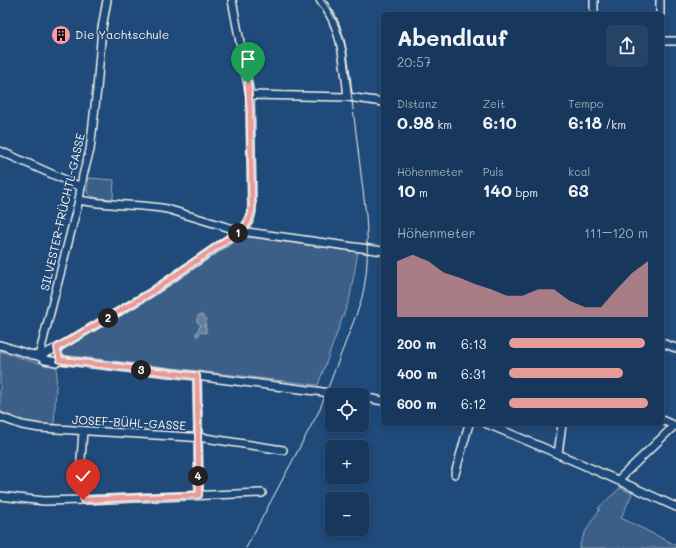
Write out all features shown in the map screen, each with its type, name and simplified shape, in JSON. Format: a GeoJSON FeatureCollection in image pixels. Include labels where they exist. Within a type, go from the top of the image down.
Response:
{"type":"FeatureCollection","features":[{"type":"Feature","properties":{"kind":"street","name":"SILVESTER-FRÜCHTL-GASSE"},"geometry":{"type":"LineString","coordinates":[[39,356],[79,200],[91,145],[102,28],[108,0]]}},
{"type":"Feature","properties":{"kind":"street"},"geometry":{"type":"LineString","coordinates":[[39,356],[57,348],[150,293],[240,231],[249,221],[252,212],[250,95],[232,0]]}},
{"type":"Feature","properties":{"kind":"street"},"geometry":{"type":"LineString","coordinates":[[320,0],[331,16],[343,50],[348,97]]}},
{"type":"Feature","properties":{"kind":"street"},"geometry":{"type":"LineString","coordinates":[[594,0],[594,12]]}},
{"type":"Feature","properties":{"kind":"street"},"geometry":{"type":"LineString","coordinates":[[660,0],[660,12]]}},
{"type":"Feature","properties":{"kind":"street"},"geometry":{"type":"LineString","coordinates":[[664,41],[676,41]]}},
{"type":"Feature","properties":{"kind":"street"},"geometry":{"type":"LineString","coordinates":[[250,95],[348,97],[381,102]]}},
{"type":"Feature","properties":{"kind":"street"},"geometry":{"type":"LineString","coordinates":[[0,151],[81,187]]}},
{"type":"Feature","properties":{"kind":"street"},"geometry":{"type":"LineString","coordinates":[[79,200],[104,204],[156,207],[240,231],[381,251]]}},
{"type":"Feature","properties":{"kind":"street"},"geometry":{"type":"LineString","coordinates":[[664,344],[676,348]]}},
{"type":"Feature","properties":{"kind":"street"},"geometry":{"type":"LineString","coordinates":[[0,345],[39,356],[45,360],[56,362],[60,360],[325,392]]}},
{"type":"Feature","properties":{"kind":"street"},"geometry":{"type":"LineString","coordinates":[[57,348],[60,360]]}},
{"type":"Feature","properties":{"kind":"street"},"geometry":{"type":"LineString","coordinates":[[197,376],[199,495]]}},
{"type":"Feature","properties":{"kind":"street"},"geometry":{"type":"LineString","coordinates":[[369,398],[381,401]]}},
{"type":"Feature","properties":{"kind":"street","name":"JOSEF-BÜHL-GASSE"},"geometry":{"type":"LineString","coordinates":[[0,417],[22,425],[40,428],[205,438],[283,450]]}},
{"type":"Feature","properties":{"kind":"street"},"geometry":{"type":"LineString","coordinates":[[618,480],[673,425],[676,418]]}},
{"type":"Feature","properties":{"kind":"street"},"geometry":{"type":"LineString","coordinates":[[455,474],[468,426]]}},
{"type":"Feature","properties":{"kind":"street"},"geometry":{"type":"LineString","coordinates":[[491,426],[618,480],[676,507]]}},
{"type":"Feature","properties":{"kind":"street"},"geometry":{"type":"LineString","coordinates":[[558,454],[562,426]]}},
{"type":"Feature","properties":{"kind":"street"},"geometry":{"type":"LineString","coordinates":[[82,431],[81,459],[83,500]]}},
{"type":"Feature","properties":{"kind":"street"},"geometry":{"type":"LineString","coordinates":[[0,496],[44,500],[83,500],[262,493]]}},
{"type":"Feature","properties":{"kind":"shaded area"},"geometry":{"type":"Polygon","coordinates":[[[88,178],[114,180],[113,199],[97,198],[89,195],[87,191],[88,178]]]}},
{"type":"Feature","properties":{"kind":"shaded area"},"geometry":{"type":"Polygon","coordinates":[[[242,236],[358,252],[350,297],[318,385],[63,355],[62,350],[153,297],[242,236]]]}},
{"type":"Feature","properties":{"kind":"shaded area"},"geometry":{"type":"Polygon","coordinates":[[[199,315],[202,315],[207,319],[205,322],[206,326],[203,325],[206,328],[206,333],[201,332],[198,336],[196,336],[196,333],[201,325],[197,322],[199,315]]]}},
{"type":"Feature","properties":{"kind":"shaded area"},"geometry":{"type":"Polygon","coordinates":[[[0,351],[30,361],[57,366],[54,426],[22,422],[0,411],[0,351]]]}},
{"type":"Feature","properties":{"kind":"shaded area"},"geometry":{"type":"Polygon","coordinates":[[[620,488],[632,494],[621,518],[676,545],[676,548],[579,548],[593,518],[600,509],[598,508],[620,488]]]}},
{"type":"Feature","properties":{"kind":"tram line"},"geometry":{"type":"LineString","coordinates":[[246,548],[319,411],[362,299],[366,275],[366,215],[346,51],[338,24],[323,0]]}},
{"type":"Feature","properties":{"kind":"place","name":"Die Yachtschule"},"geometry":{"type":"Point","coordinates":[61,35]}},
{"type":"Feature","properties":{"kind":"route"},"geometry":{"type":"LineString","coordinates":[[83,500],[199,495],[197,376],[60,360],[57,348],[150,293],[245,227],[252,212],[250,95],[248,83]]}}]}
